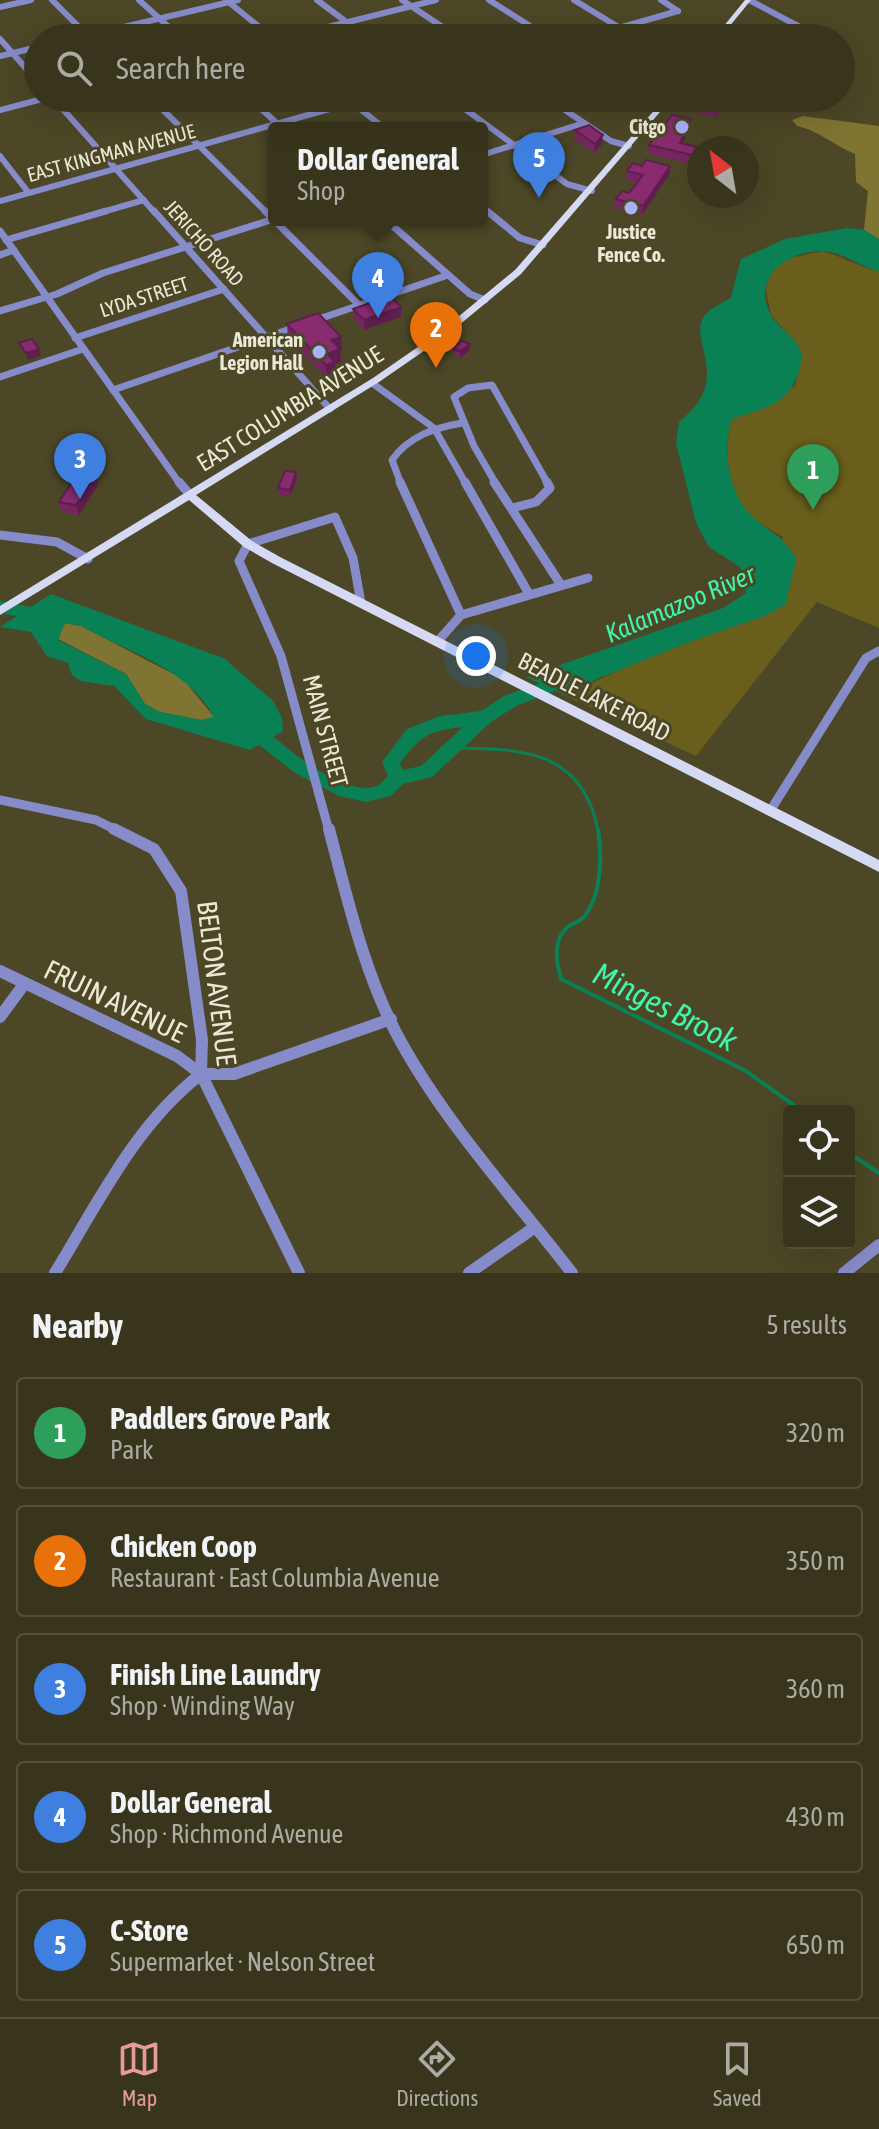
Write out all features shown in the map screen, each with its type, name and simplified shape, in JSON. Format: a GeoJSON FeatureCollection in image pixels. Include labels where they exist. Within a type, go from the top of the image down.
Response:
{"type":"FeatureCollection","features":[{"type":"Feature","properties":{"kind":"main road"},"geometry":{"type":"LineString","coordinates":[[729,24],[749,0]]}},
{"type":"Feature","properties":{"kind":"main road","name":"EAST COLUMBIA AVENUE"},"geometry":{"type":"LineString","coordinates":[[0,611],[374,382],[485,300],[543,245],[657,112]]}},
{"type":"Feature","properties":{"kind":"main road"},"geometry":{"type":"LineString","coordinates":[[191,496],[248,544]]}},
{"type":"Feature","properties":{"kind":"main road","name":"BEADLE LAKE ROAD"},"geometry":{"type":"LineString","coordinates":[[248,544],[879,866]]}},
{"type":"Feature","properties":{"kind":"street"},"geometry":{"type":"LineString","coordinates":[[0,7],[31,0]]}},
{"type":"Feature","properties":{"kind":"street"},"geometry":{"type":"LineString","coordinates":[[52,0],[76,24]]}},
{"type":"Feature","properties":{"kind":"street"},"geometry":{"type":"LineString","coordinates":[[139,0],[166,24]]}},
{"type":"Feature","properties":{"kind":"street"},"geometry":{"type":"LineString","coordinates":[[140,24],[238,0]]}},
{"type":"Feature","properties":{"kind":"street"},"geometry":{"type":"LineString","coordinates":[[317,0],[350,24]]}},
{"type":"Feature","properties":{"kind":"street"},"geometry":{"type":"LineString","coordinates":[[402,0],[438,24]]}},
{"type":"Feature","properties":{"kind":"street"},"geometry":{"type":"LineString","coordinates":[[339,24],[436,0]]}},
{"type":"Feature","properties":{"kind":"street"},"geometry":{"type":"LineString","coordinates":[[489,0],[527,24]]}},
{"type":"Feature","properties":{"kind":"street"},"geometry":{"type":"LineString","coordinates":[[574,0],[613,24]]}},
{"type":"Feature","properties":{"kind":"street"},"geometry":{"type":"LineString","coordinates":[[634,24],[678,11],[661,0]]}},
{"type":"Feature","properties":{"kind":"street"},"geometry":{"type":"LineString","coordinates":[[749,0],[794,24]]}},
{"type":"Feature","properties":{"kind":"street"},"geometry":{"type":"LineString","coordinates":[[227,1],[256,24]]}},
{"type":"Feature","properties":{"kind":"street"},"geometry":{"type":"LineString","coordinates":[[0,39],[24,66]]}},
{"type":"Feature","properties":{"kind":"street"},"geometry":{"type":"LineString","coordinates":[[0,56],[24,50]]}},
{"type":"Feature","properties":{"kind":"street"},"geometry":{"type":"LineString","coordinates":[[0,110],[24,104]]}},
{"type":"Feature","properties":{"kind":"street","name":"JERICHO ROAD"},"geometry":{"type":"LineString","coordinates":[[66,112],[330,409]]}},
{"type":"Feature","properties":{"kind":"street"},"geometry":{"type":"LineString","coordinates":[[165,112],[268,213]]}},
{"type":"Feature","properties":{"kind":"street","name":"EAST KINGMAN AVENUE"},"geometry":{"type":"LineString","coordinates":[[291,122],[318,112]]}},
{"type":"Feature","properties":{"kind":"street"},"geometry":{"type":"LineString","coordinates":[[568,112],[611,141],[629,146]]}},
{"type":"Feature","properties":{"kind":"street"},"geometry":{"type":"LineString","coordinates":[[488,153],[584,123]]}},
{"type":"Feature","properties":{"kind":"street"},"geometry":{"type":"LineString","coordinates":[[488,126],[567,184],[592,191]]}},
{"type":"Feature","properties":{"kind":"street","name":"EAST KINGMAN AVENUE"},"geometry":{"type":"LineString","coordinates":[[0,201],[268,129]]}},
{"type":"Feature","properties":{"kind":"street"},"geometry":{"type":"LineString","coordinates":[[0,156],[28,192]]}},
{"type":"Feature","properties":{"kind":"street"},"geometry":{"type":"LineString","coordinates":[[6,240],[144,200]]}},
{"type":"Feature","properties":{"kind":"street"},"geometry":{"type":"LineString","coordinates":[[488,212],[520,238],[543,245]]}},
{"type":"Feature","properties":{"kind":"street"},"geometry":{"type":"LineString","coordinates":[[0,311],[46,297],[88,278],[268,221]]}},
{"type":"Feature","properties":{"kind":"street"},"geometry":{"type":"LineString","coordinates":[[281,226],[359,305]]}},
{"type":"Feature","properties":{"kind":"street"},"geometry":{"type":"LineString","coordinates":[[393,226],[470,294],[485,300]]}},
{"type":"Feature","properties":{"kind":"street"},"geometry":{"type":"LineString","coordinates":[[0,231],[165,467],[191,496]]}},
{"type":"Feature","properties":{"kind":"street"},"geometry":{"type":"LineString","coordinates":[[0,255],[14,250]]}},
{"type":"Feature","properties":{"kind":"street"},"geometry":{"type":"LineString","coordinates":[[113,390],[448,275]]}},
{"type":"Feature","properties":{"kind":"street","name":"LYDA STREET"},"geometry":{"type":"LineString","coordinates":[[75,338],[224,289]]}},
{"type":"Feature","properties":{"kind":"street"},"geometry":{"type":"LineString","coordinates":[[0,377],[83,349]]}},
{"type":"Feature","properties":{"kind":"street"},"geometry":{"type":"LineString","coordinates":[[374,382],[434,428],[529,594]]}},
{"type":"Feature","properties":{"kind":"street"},"geometry":{"type":"LineString","coordinates":[[512,508],[536,502],[550,488],[492,385],[468,388],[454,397],[462,423],[512,508],[561,585]]}},
{"type":"Feature","properties":{"kind":"street"},"geometry":{"type":"LineString","coordinates":[[461,615],[408,505],[392,460],[400,448],[434,428],[462,423]]}},
{"type":"Feature","properties":{"kind":"street"},"geometry":{"type":"LineString","coordinates":[[248,544],[335,517],[353,562],[361,603]]}},
{"type":"Feature","properties":{"kind":"street"},"geometry":{"type":"LineString","coordinates":[[0,535],[69,544],[88,559]]}},
{"type":"Feature","properties":{"kind":"street","name":"MAIN STREET"},"geometry":{"type":"LineString","coordinates":[[248,544],[239,561],[241,572],[269,622],[364,957],[391,1019],[423,1076],[572,1273]]}},
{"type":"Feature","properties":{"kind":"street"},"geometry":{"type":"LineString","coordinates":[[438,641],[461,615],[588,578]]}},
{"type":"Feature","properties":{"kind":"street"},"geometry":{"type":"LineString","coordinates":[[770,811],[866,658],[879,651]]}},
{"type":"Feature","properties":{"kind":"street","name":"BELTON AVENUE"},"geometry":{"type":"LineString","coordinates":[[0,800],[96,820],[154,849],[181,891],[200,1025],[201,1074],[299,1273]]}},
{"type":"Feature","properties":{"kind":"street","name":"FRUIN AVENUE"},"geometry":{"type":"LineString","coordinates":[[0,971],[177,1056],[201,1074],[234,1074],[391,1019]]}},
{"type":"Feature","properties":{"kind":"street"},"geometry":{"type":"LineString","coordinates":[[0,1017],[25,983]]}},
{"type":"Feature","properties":{"kind":"street"},"geometry":{"type":"LineString","coordinates":[[55,1273],[145,1132],[177,1089],[201,1074]]}},
{"type":"Feature","properties":{"kind":"street"},"geometry":{"type":"LineString","coordinates":[[469,1273],[535,1227]]}},
{"type":"Feature","properties":{"kind":"street"},"geometry":{"type":"LineString","coordinates":[[844,1273],[879,1245]]}},
{"type":"Feature","properties":{"kind":"shaded area"},"geometry":{"type":"Polygon","coordinates":[[[803,116],[879,126],[879,239],[864,230],[868,191],[856,182],[855,154],[797,126],[792,120],[803,116]]]}},
{"type":"Feature","properties":{"kind":"shaded area"},"geometry":{"type":"Polygon","coordinates":[[[847,228],[864,230],[879,239],[879,271],[822,251],[795,256],[775,270],[768,279],[766,303],[772,317],[799,347],[802,355],[800,367],[796,380],[783,397],[766,408],[732,419],[729,430],[729,469],[737,495],[751,515],[780,538],[796,558],[786,604],[765,616],[597,679],[566,696],[526,677],[723,608],[746,593],[740,567],[709,547],[696,523],[676,443],[679,422],[696,406],[704,390],[707,375],[700,325],[707,312],[731,297],[741,259],[785,239],[847,228]]]}},
{"type":"Feature","properties":{"kind":"shaded area"},"geometry":{"type":"Polygon","coordinates":[[[822,251],[879,271],[879,628],[817,602],[696,756],[566,696],[663,652],[765,616],[783,537],[751,516],[737,496],[729,470],[729,430],[732,419],[795,386],[802,356],[798,345],[771,315],[766,291],[768,273],[781,260],[822,251]]]}},
{"type":"Feature","properties":{"kind":"shaded area"},"geometry":{"type":"Polygon","coordinates":[[[51,594],[225,659],[273,701],[282,718],[283,731],[250,750],[146,719],[114,686],[81,681],[72,675],[68,663],[47,656],[31,632],[0,627],[51,594]],[[65,623],[58,640],[126,674],[145,704],[160,712],[201,720],[214,717],[203,700],[173,673],[81,626],[65,623]]]}},
{"type":"Feature","properties":{"kind":"shaded area"},"geometry":{"type":"Polygon","coordinates":[[[64,623],[81,626],[183,679],[215,718],[201,720],[160,712],[145,704],[126,674],[58,639],[64,623]]]}},
{"type":"Feature","properties":{"kind":"building"},"geometry":{"type":"Polygon","coordinates":[[[672,115],[691,119],[680,143],[687,145],[687,154],[649,145],[672,115]]]}},
{"type":"Feature","properties":{"kind":"building"},"geometry":{"type":"Polygon","coordinates":[[[589,125],[603,135],[595,144],[575,130],[589,125]]]}},
{"type":"Feature","properties":{"kind":"building"},"geometry":{"type":"Polygon","coordinates":[[[646,160],[670,166],[643,206],[616,199],[622,191],[629,193],[643,175],[627,171],[633,163],[642,166],[646,160]]]}},
{"type":"Feature","properties":{"kind":"building"},"geometry":{"type":"Polygon","coordinates":[[[390,296],[401,307],[364,320],[353,309],[390,296]]]}},
{"type":"Feature","properties":{"kind":"building"},"geometry":{"type":"Polygon","coordinates":[[[318,313],[341,337],[331,340],[340,349],[327,354],[335,362],[326,365],[287,324],[318,313]]]}},
{"type":"Feature","properties":{"kind":"building"},"geometry":{"type":"Polygon","coordinates":[[[32,339],[39,349],[26,353],[19,343],[32,339]]]}},
{"type":"Feature","properties":{"kind":"building"},"geometry":{"type":"Polygon","coordinates":[[[462,341],[470,344],[460,351],[453,348],[462,341]]]}},
{"type":"Feature","properties":{"kind":"building"},"geometry":{"type":"Polygon","coordinates":[[[285,471],[296,472],[290,490],[278,488],[285,471]]]}},
{"type":"Feature","properties":{"kind":"building"},"geometry":{"type":"Polygon","coordinates":[[[78,473],[95,475],[76,505],[59,502],[78,473]]]}},
{"type":"Feature","properties":{"kind":"waterway","name":"Kalamazoo River"},"geometry":{"type":"LineString","coordinates":[[0,607],[42,615]]}},
{"type":"Feature","properties":{"kind":"waterway","name":"Kalamazoo River"},"geometry":{"type":"LineString","coordinates":[[485,717],[510,701],[565,680]]}},
{"type":"Feature","properties":{"kind":"waterway","name":"Kalamazoo River"},"geometry":{"type":"LineString","coordinates":[[398,778],[391,762],[413,734],[440,723],[485,717]]}},
{"type":"Feature","properties":{"kind":"waterway","name":"Kalamazoo River"},"geometry":{"type":"LineString","coordinates":[[398,778],[426,772],[485,717]]}},
{"type":"Feature","properties":{"kind":"waterway","name":"Kalamazoo River"},"geometry":{"type":"LineString","coordinates":[[252,727],[281,754],[346,791],[366,795],[384,791],[398,778]]}},
{"type":"Feature","properties":{"kind":"waterway","name":"Minges Brook"},"geometry":{"type":"LineString","coordinates":[[454,748],[525,753],[563,769],[578,784],[590,804],[598,831]]}},
{"type":"Feature","properties":{"kind":"waterway","name":"Minges Brook"},"geometry":{"type":"LineString","coordinates":[[598,829],[598,885],[585,916],[569,926],[560,937],[557,958],[561,979],[746,1071],[794,1105]]}},
{"type":"Feature","properties":{"kind":"waterway","name":"Minges Brook"},"geometry":{"type":"LineString","coordinates":[[855,1157],[879,1173]]}},
{"type":"Feature","properties":{"kind":"place","name":"Citgo"},"geometry":{"type":"Point","coordinates":[682,127]}},
{"type":"Feature","properties":{"kind":"place","name":"C-Store"},"geometry":{"type":"Point","coordinates":[539,198]}},
{"type":"Feature","properties":{"kind":"place","name":"Justice Fence Co."},"geometry":{"type":"Point","coordinates":[631,208]}},
{"type":"Feature","properties":{"kind":"place","name":"Dollar General"},"geometry":{"type":"Point","coordinates":[378,318]}},
{"type":"Feature","properties":{"kind":"place","name":"American Legion Hall"},"geometry":{"type":"Point","coordinates":[319,352]}},
{"type":"Feature","properties":{"kind":"place","name":"Chicken Coop"},"geometry":{"type":"Point","coordinates":[436,368]}},
{"type":"Feature","properties":{"kind":"place","name":"Finish Line Laundry"},"geometry":{"type":"Point","coordinates":[80,499]}},
{"type":"Feature","properties":{"kind":"place","name":"Paddlers Grove Park"},"geometry":{"type":"Point","coordinates":[813,510]}}]}
